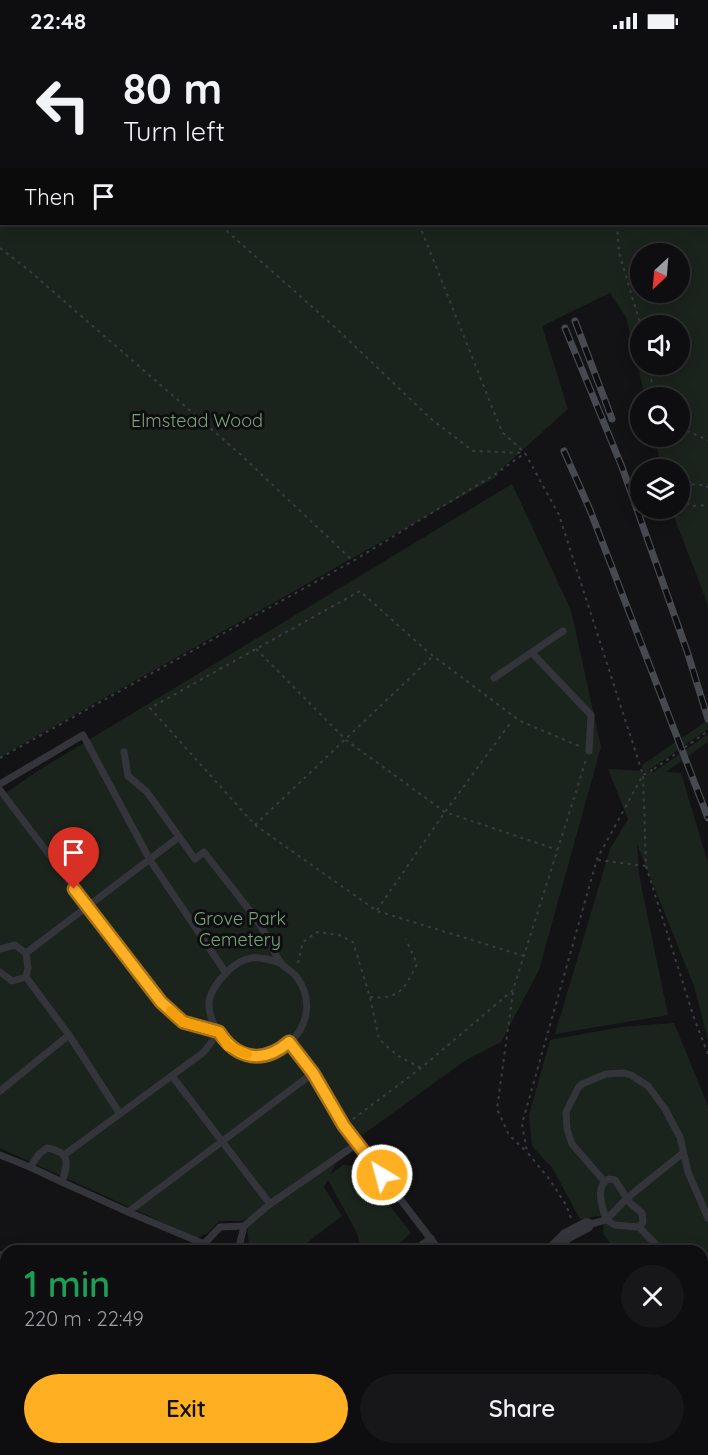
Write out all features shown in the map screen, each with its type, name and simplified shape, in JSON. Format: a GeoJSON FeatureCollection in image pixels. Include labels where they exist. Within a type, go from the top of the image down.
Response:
{"type":"FeatureCollection","features":[{"type":"Feature","properties":{"kind":"street"},"geometry":{"type":"LineString","coordinates":[[557,1245],[566,1236],[582,1227]]}},
{"type":"Feature","properties":{"kind":"lane"},"geometry":{"type":"LineString","coordinates":[[494,678],[563,631]]}},
{"type":"Feature","properties":{"kind":"lane"},"geometry":{"type":"LineString","coordinates":[[532,652],[591,715],[589,750]]}},
{"type":"Feature","properties":{"kind":"lane"},"geometry":{"type":"LineString","coordinates":[[0,784],[83,735],[150,860],[226,973]]}},
{"type":"Feature","properties":{"kind":"lane"},"geometry":{"type":"LineString","coordinates":[[124,752],[128,776],[147,792],[195,860],[204,852],[261,925],[282,964]]}},
{"type":"Feature","properties":{"kind":"lane"},"geometry":{"type":"LineString","coordinates":[[0,790],[161,1002],[183,1022],[219,1032]]}},
{"type":"Feature","properties":{"kind":"lane"},"geometry":{"type":"LineString","coordinates":[[26,953],[179,837]]}},
{"type":"Feature","properties":{"kind":"lane"},"geometry":{"type":"LineString","coordinates":[[0,949],[15,945],[26,953],[28,968],[26,977],[69,1035],[120,1114]]}},
{"type":"Feature","properties":{"kind":"lane"},"geometry":{"type":"LineString","coordinates":[[252,958],[268,959],[282,964],[295,974],[303,987],[307,1002],[306,1017],[301,1032],[276,1053],[260,1056],[243,1054],[228,1046],[210,1018],[209,1001],[214,985],[226,973],[238,962],[252,958]]}},
{"type":"Feature","properties":{"kind":"lane"},"geometry":{"type":"LineString","coordinates":[[0,972],[12,981],[26,977]]}},
{"type":"Feature","properties":{"kind":"lane"},"geometry":{"type":"LineString","coordinates":[[64,1155],[204,1052],[219,1032]]}},
{"type":"Feature","properties":{"kind":"lane"},"geometry":{"type":"LineString","coordinates":[[0,1091],[69,1035]]}},
{"type":"Feature","properties":{"kind":"lane"},"geometry":{"type":"LineString","coordinates":[[289,1042],[313,1073],[344,1126],[436,1245]]}},
{"type":"Feature","properties":{"kind":"lane"},"geometry":{"type":"LineString","coordinates":[[604,1181],[572,1144],[565,1118],[566,1109],[582,1084],[616,1072],[631,1075],[648,1086],[665,1109],[680,1137],[682,1153],[691,1180],[708,1218]]}},
{"type":"Feature","properties":{"kind":"lane"},"geometry":{"type":"LineString","coordinates":[[128,1212],[313,1073]]}},
{"type":"Feature","properties":{"kind":"lane"},"geometry":{"type":"LineString","coordinates":[[172,1076],[270,1204]]}},
{"type":"Feature","properties":{"kind":"lane"},"geometry":{"type":"LineString","coordinates":[[239,1245],[244,1226],[270,1204],[358,1143]]}},
{"type":"Feature","properties":{"kind":"lane"},"geometry":{"type":"LineString","coordinates":[[30,1167],[39,1154],[47,1148],[57,1150],[64,1155],[67,1161],[62,1182]]}},
{"type":"Feature","properties":{"kind":"lane"},"geometry":{"type":"LineString","coordinates":[[582,1227],[606,1220],[627,1198],[682,1153]]}},
{"type":"Feature","properties":{"kind":"lane"},"geometry":{"type":"LineString","coordinates":[[0,1155],[204,1244],[220,1227],[244,1226]]}},
{"type":"Feature","properties":{"kind":"lane"},"geometry":{"type":"LineString","coordinates":[[604,1181],[615,1180],[627,1198],[642,1213],[643,1222],[639,1227]]}},
{"type":"Feature","properties":{"kind":"lane"},"geometry":{"type":"LineString","coordinates":[[604,1181],[600,1191],[600,1201],[606,1220],[615,1225],[639,1227],[656,1245]]}},
{"type":"Feature","properties":{"kind":"lane"},"geometry":{"type":"LineString","coordinates":[[421,1245],[431,1238]]}},
{"type":"Feature","properties":{"kind":"path"},"geometry":{"type":"LineString","coordinates":[[224,225],[228,232],[337,329],[430,418],[473,451],[525,453]]}},
{"type":"Feature","properties":{"kind":"path"},"geometry":{"type":"LineString","coordinates":[[419,225],[502,432],[525,453],[559,515],[643,775],[646,866],[694,1018],[708,1054]]}},
{"type":"Feature","properties":{"kind":"path"},"geometry":{"type":"LineString","coordinates":[[617,225],[619,253],[638,315]]}},
{"type":"Feature","properties":{"kind":"path"},"geometry":{"type":"LineString","coordinates":[[0,248],[240,454],[353,561]]}},
{"type":"Feature","properties":{"kind":"path"},"geometry":{"type":"LineString","coordinates":[[690,432],[708,440]]}},
{"type":"Feature","properties":{"kind":"path"},"geometry":{"type":"LineString","coordinates":[[0,758],[353,561],[525,453]]}},
{"type":"Feature","properties":{"kind":"path"},"geometry":{"type":"LineString","coordinates":[[690,484],[708,487]]}},
{"type":"Feature","properties":{"kind":"path"},"geometry":{"type":"LineString","coordinates":[[690,505],[708,505]]}},
{"type":"Feature","properties":{"kind":"path"},"geometry":{"type":"LineString","coordinates":[[524,956],[377,911],[255,825],[150,708],[360,591],[433,656],[520,721],[589,750],[558,850],[524,956],[513,990],[497,1109],[509,1136],[527,1152],[550,1180],[582,1227]]}},
{"type":"Feature","properties":{"kind":"path"},"geometry":{"type":"LineString","coordinates":[[255,649],[346,740],[445,812],[558,850]]}},
{"type":"Feature","properties":{"kind":"path"},"geometry":{"type":"LineString","coordinates":[[255,825],[433,656]]}},
{"type":"Feature","properties":{"kind":"path"},"geometry":{"type":"LineString","coordinates":[[377,911],[445,812],[512,722]]}},
{"type":"Feature","properties":{"kind":"path"},"geometry":{"type":"LineString","coordinates":[[527,1152],[522,1124],[597,860],[643,775],[708,731]]}},
{"type":"Feature","properties":{"kind":"path"},"geometry":{"type":"LineString","coordinates":[[597,860],[646,866]]}},
{"type":"Feature","properties":{"kind":"path"},"geometry":{"type":"LineString","coordinates":[[295,974],[303,942],[317,932],[339,935],[353,942],[370,997],[379,1039],[398,1056],[421,1068]]}},
{"type":"Feature","properties":{"kind":"path"},"geometry":{"type":"LineString","coordinates":[[370,997],[384,999],[398,995],[408,983],[417,964],[406,939]]}},
{"type":"Feature","properties":{"kind":"path"},"geometry":{"type":"LineString","coordinates":[[344,1126],[421,1068],[513,990]]}},
{"type":"Feature","properties":{"kind":"green space","name":"Elmstead Wood"},"geometry":{"type":"Polygon","coordinates":[[[0,225],[708,225],[708,605],[675,519],[690,519],[690,459],[660,459],[656,447],[690,447],[690,387],[643,387],[640,375],[690,375],[690,315],[630,315],[630,334],[626,317],[610,293],[542,326],[568,409],[497,473],[498,476],[0,757],[0,225]]]}},
{"type":"Feature","properties":{"kind":"green space","name":"Grove Park Cemetery"},"geometry":{"type":"Polygon","coordinates":[[[512,484],[571,610],[601,747],[539,970],[501,1042],[466,1060],[343,1149],[330,1175],[343,1165],[359,1166],[411,1233],[398,1245],[360,1245],[356,1231],[328,1180],[324,1187],[342,1216],[304,1245],[249,1245],[247,1218],[242,1221],[219,1221],[208,1233],[197,1238],[0,1148],[0,797],[39,770],[512,484]]]}},
{"type":"Feature","properties":{"kind":"green space"},"geometry":{"type":"Polygon","coordinates":[[[708,720],[708,729],[648,771],[654,772],[708,734],[708,742],[666,772],[681,773],[708,863],[708,1040],[694,986],[637,844],[639,875],[668,1015],[555,1034],[610,849],[628,819],[608,769],[643,771],[642,765],[708,720]]]}},
{"type":"Feature","properties":{"kind":"green space"},"geometry":{"type":"Polygon","coordinates":[[[674,1023],[708,1106],[708,1245],[612,1245],[603,1234],[604,1224],[600,1216],[580,1219],[553,1169],[532,1146],[529,1115],[550,1040],[621,1027],[674,1023]]]}},
{"type":"Feature","properties":{"kind":"railway"},"geometry":{"type":"LineString","coordinates":[[575,321],[612,419]]}},
{"type":"Feature","properties":{"kind":"railway"},"geometry":{"type":"LineString","coordinates":[[565,328],[622,467],[687,651],[708,719]]}},
{"type":"Feature","properties":{"kind":"railway"},"geometry":{"type":"LineString","coordinates":[[564,451],[590,510],[708,818]]}},
{"type":"Feature","properties":{"kind":"slow traffic"},"geometry":{"type":"LineString","coordinates":[[171,1011],[183,1022],[219,1032],[228,1046],[247,1054]]}},
{"type":"Feature","properties":{"kind":"route"},"geometry":{"type":"LineString","coordinates":[[74,889],[161,1002],[183,1022],[219,1032],[228,1046],[243,1054],[260,1056],[276,1053],[289,1042],[313,1073],[344,1126],[382,1175]]}}]}
